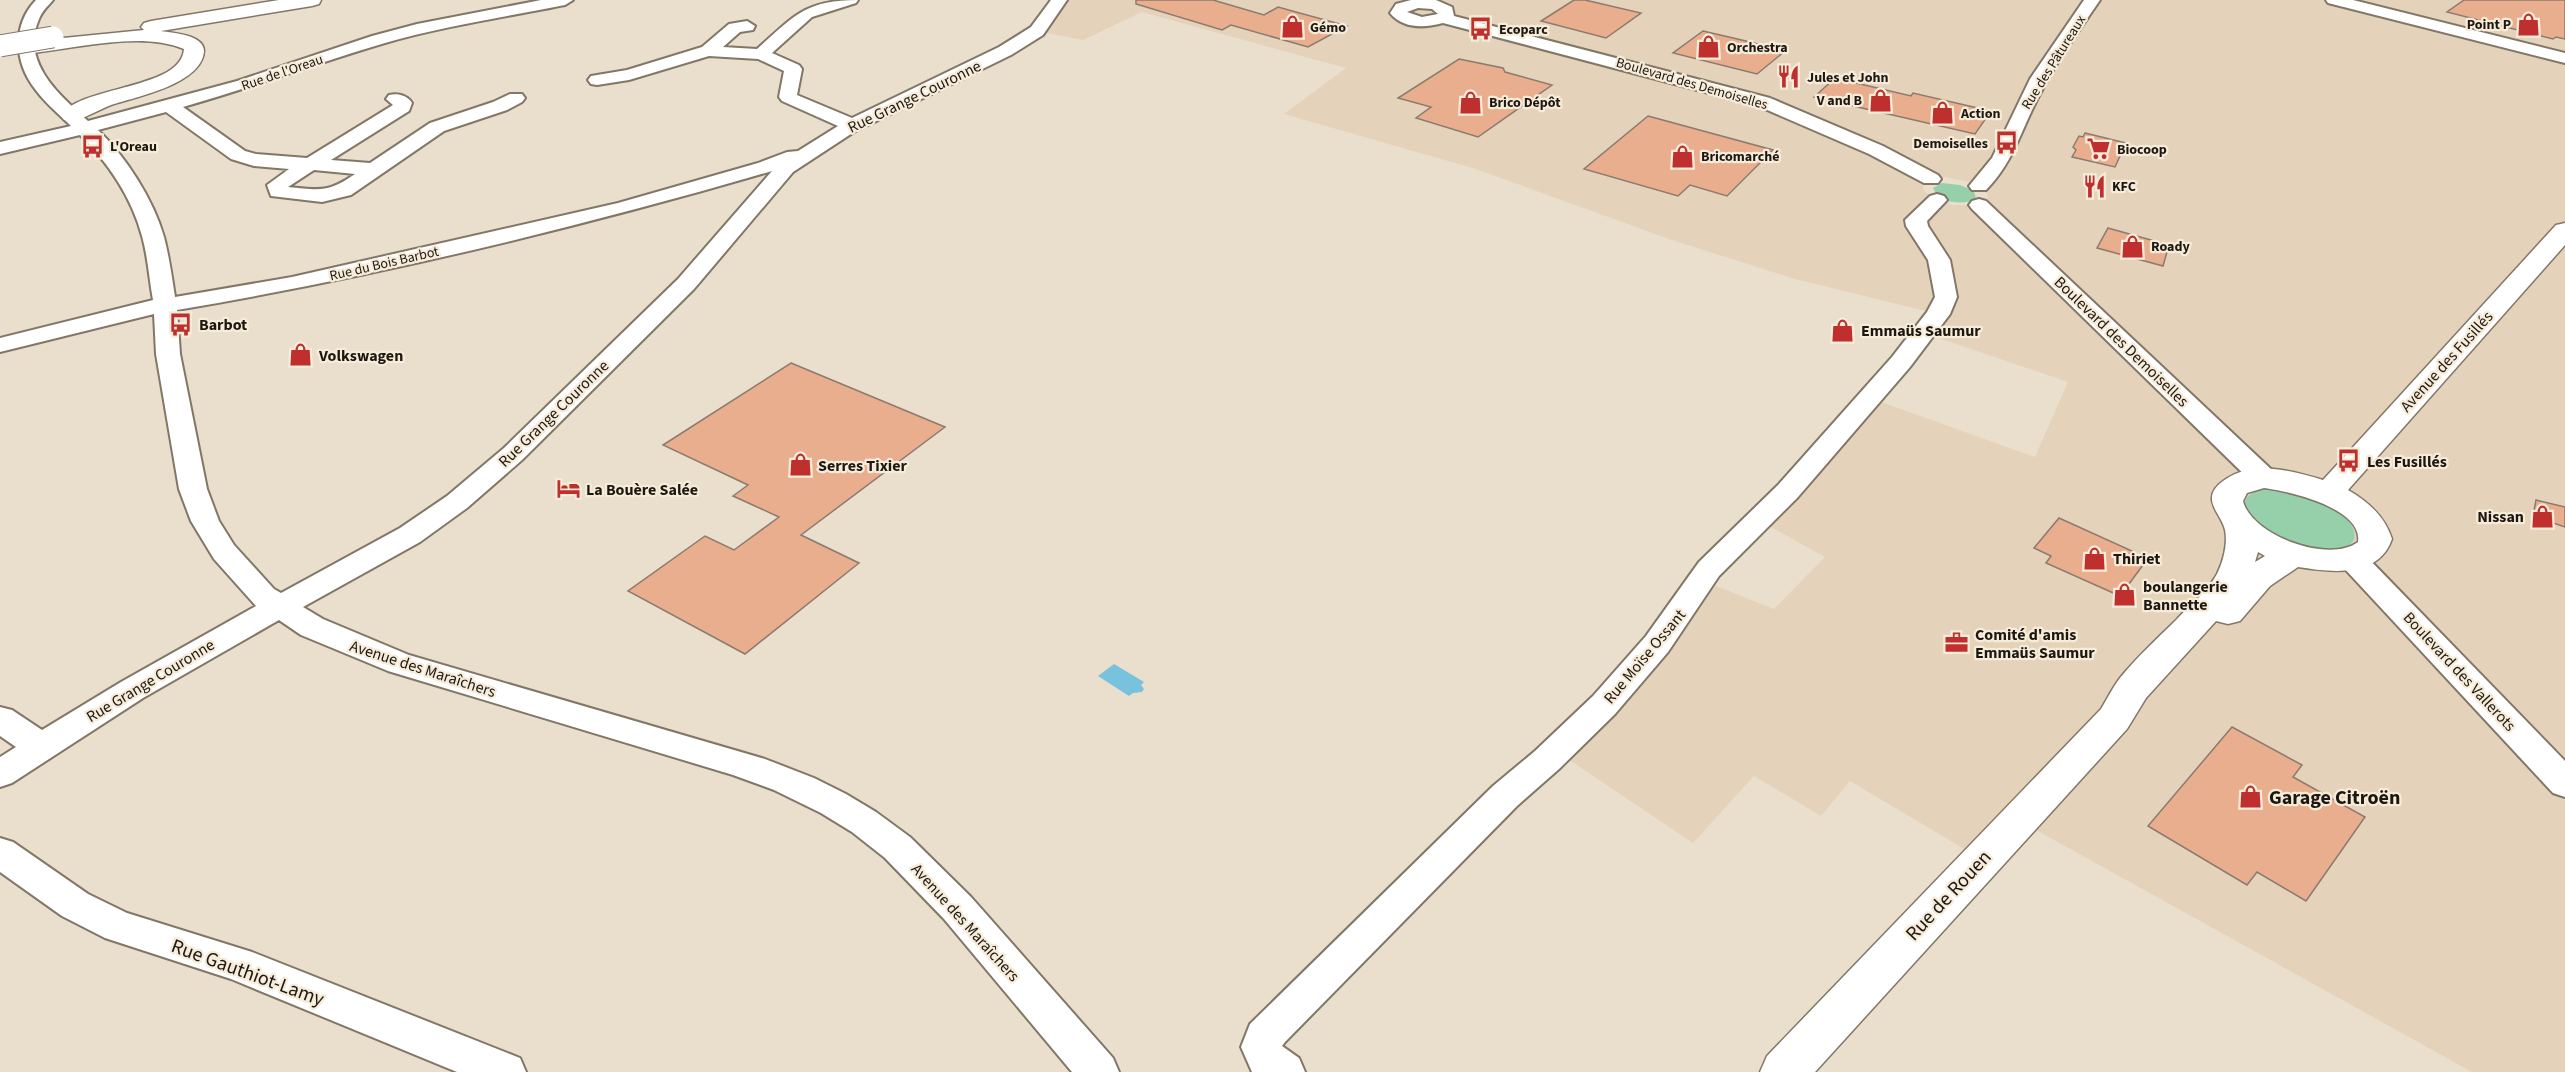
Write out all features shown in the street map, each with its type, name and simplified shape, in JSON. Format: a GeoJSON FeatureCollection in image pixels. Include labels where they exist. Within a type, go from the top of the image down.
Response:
{"type":"FeatureCollection","features":[{"type":"Feature","properties":{"kind":"main road"},"geometry":{"type":"LineString","coordinates":[[0,52],[278,0]]}},
{"type":"Feature","properties":{"kind":"main road"},"geometry":{"type":"LineString","coordinates":[[54,42],[312,0]]}},
{"type":"Feature","properties":{"kind":"main road"},"geometry":{"type":"LineString","coordinates":[[0,46],[152,36],[185,40],[194,46],[195,52],[192,60],[183,69],[147,88],[108,99],[72,115]]}},
{"type":"Feature","properties":{"kind":"main road","name":"Avenue des Fusillés"},"geometry":{"type":"LineString","coordinates":[[2329,494],[2565,230]]}},
{"type":"Feature","properties":{"kind":"main road"},"geometry":{"type":"LineString","coordinates":[[2264,478],[2284,480],[2329,494],[2361,514],[2371,526],[2375,538],[2373,548],[2366,555],[2353,560],[2337,562],[2297,556],[2256,537],[2241,526],[2228,507],[2227,496],[2234,486],[2246,480],[2264,478]]}},
{"type":"Feature","properties":{"kind":"main road","name":"Rue de Rouen"},"geometry":{"type":"LineString","coordinates":[[1784,1072],[2114,719],[2133,688],[2224,591],[2235,575],[2242,556],[2241,526]]}},
{"type":"Feature","properties":{"kind":"main road","name":"Rue de Rouen"},"geometry":{"type":"LineString","coordinates":[[2114,719],[2151,698],[2219,625],[2267,568],[2283,559],[2297,556]]}},
{"type":"Feature","properties":{"kind":"street","name":"Avenue des Maraîchers"},"geometry":{"type":"LineString","coordinates":[[45,0],[34,10],[29,21],[27,40],[29,62],[34,76],[105,147],[119,166],[143,212],[153,236],[165,304],[168,354],[193,489],[201,510],[224,552],[263,596],[277,607],[312,627],[399,663],[736,763],[785,779],[822,797],[865,822],[906,857],[950,900],[1098,1072]]}},
{"type":"Feature","properties":{"kind":"street","name":"Rue de l'Oreau"},"geometry":{"type":"LineString","coordinates":[[0,148],[72,115],[170,106],[254,82],[378,40],[423,28],[565,0]]}},
{"type":"Feature","properties":{"kind":"street"},"geometry":{"type":"LineString","coordinates":[[761,54],[806,14],[850,0]]}},
{"type":"Feature","properties":{"kind":"street","name":"Rue Grange Couronne"},"geometry":{"type":"LineString","coordinates":[[818,145],[853,125],[1005,51],[1037,31],[1059,0]]}},
{"type":"Feature","properties":{"kind":"street","name":"Rue des Pâtureaux"},"geometry":{"type":"LineString","coordinates":[[1957,192],[1992,174],[2003,158],[2024,106],[2092,0]]}},
{"type":"Feature","properties":{"kind":"street"},"geometry":{"type":"LineString","coordinates":[[2334,0],[2565,58]]}},
{"type":"Feature","properties":{"kind":"street","name":"Boulevard des Demoiselles"},"geometry":{"type":"LineString","coordinates":[[1395,5],[1401,16],[1413,21],[1443,18],[1764,102],[1876,150],[1957,192],[2126,343],[2264,478]]}},
{"type":"Feature","properties":{"kind":"street"},"geometry":{"type":"LineString","coordinates":[[708,51],[735,28],[747,26]]}},
{"type":"Feature","properties":{"kind":"street"},"geometry":{"type":"LineString","coordinates":[[597,80],[636,73],[708,51],[761,54],[793,69],[788,97],[853,125]]}},
{"type":"Feature","properties":{"kind":"street"},"geometry":{"type":"LineString","coordinates":[[395,99],[403,103],[402,106],[277,185],[278,192],[322,196],[344,191],[437,127],[500,106],[516,98]]}},
{"type":"Feature","properties":{"kind":"street"},"geometry":{"type":"LineString","coordinates":[[170,106],[238,155],[254,160],[374,169]]}},
{"type":"Feature","properties":{"kind":"street","name":"Rue du Bois Barbot"},"geometry":{"type":"LineString","coordinates":[[0,345],[165,304],[259,290],[623,208],[776,168],[818,145]]}},
{"type":"Feature","properties":{"kind":"street","name":"Rue Grange Couronne"},"geometry":{"type":"LineString","coordinates":[[0,774],[132,690],[277,607],[333,579],[410,535],[457,502],[513,454],[686,284],[776,168]]}},
{"type":"Feature","properties":{"kind":"street","name":"Rue Moïse Ossant"},"geometry":{"type":"LineString","coordinates":[[1284,1072],[1267,1059],[1261,1047],[1264,1036],[1505,796],[1547,760],[1604,705],[1657,644],[1689,602],[1709,569],[1788,491],[1901,362],[1938,314],[1946,297],[1944,278],[1939,260],[1917,226],[1916,220],[1957,192]]}},
{"type":"Feature","properties":{"kind":"street","name":"Boulevard des Vallerots"},"geometry":{"type":"LineString","coordinates":[[2353,560],[2565,783]]}},
{"type":"Feature","properties":{"kind":"street"},"geometry":{"type":"LineString","coordinates":[[0,719],[42,747]]}},
{"type":"Feature","properties":{"kind":"street","name":"Rue Gauthiot-Lamy"},"geometry":{"type":"LineString","coordinates":[[0,853],[75,905],[118,926],[238,964],[505,1072]]}},
{"type":"Feature","properties":{"kind":"shaded area"},"geometry":{"type":"Polygon","coordinates":[[[1059,0],[2565,0],[2565,1072],[2472,1072],[2018,820],[1981,859],[1850,781],[1821,816],[1754,776],[1693,843],[1556,751],[1701,580],[1774,609],[1825,557],[1758,520],[1870,398],[2035,457],[2068,382],[1924,333],[1938,314],[1795,279],[1672,240],[1476,169],[1284,114],[1346,68],[1142,12],[1083,40],[1037,31],[1059,0]],[[1944,177],[1931,179],[1924,183],[1923,188],[1937,200],[1953,205],[1979,205],[1987,201],[1988,195],[1979,186],[1944,177]]]}},
{"type":"Feature","properties":{"kind":"green space"},"geometry":{"type":"Polygon","coordinates":[[[1942,183],[1960,185],[1974,191],[1976,199],[1958,203],[1946,200],[1940,197],[1933,188],[1942,183]]]}},
{"type":"Feature","properties":{"kind":"green space"},"geometry":{"type":"Polygon","coordinates":[[[2271,488],[2319,499],[2339,512],[2354,531],[2354,539],[2350,545],[2341,549],[2309,549],[2282,539],[2268,530],[2247,510],[2245,501],[2253,493],[2271,488]]]}},
{"type":"Feature","properties":{"kind":"water"},"geometry":{"type":"Polygon","coordinates":[[[1114,664],[1144,682],[1141,685],[1144,689],[1142,692],[1129,696],[1098,676],[1114,664]]]}},
{"type":"Feature","properties":{"kind":"building"},"geometry":{"type":"Polygon","coordinates":[[[1136,0],[1213,0],[1264,15],[1278,7],[1347,26],[1308,47],[1231,25],[1222,30],[1136,4],[1136,0]]]}},
{"type":"Feature","properties":{"kind":"building"},"geometry":{"type":"Polygon","coordinates":[[[1574,0],[1585,0],[1641,13],[1606,38],[1541,21],[1574,0]]]}},
{"type":"Feature","properties":{"kind":"building","name":"Point P"},"geometry":{"type":"Polygon","coordinates":[[[2464,0],[2565,0],[2565,39],[2556,37],[2553,39],[2447,12],[2464,0]]]}},
{"type":"Feature","properties":{"kind":"building"},"geometry":{"type":"Polygon","coordinates":[[[1703,31],[1785,51],[1757,74],[1673,53],[1703,31]]]}},
{"type":"Feature","properties":{"kind":"building","name":"Brico Dépôt"},"geometry":{"type":"Polygon","coordinates":[[[1459,59],[1503,68],[1505,72],[1552,85],[1478,137],[1416,118],[1431,107],[1398,98],[1459,59]]]}},
{"type":"Feature","properties":{"kind":"building"},"geometry":{"type":"Polygon","coordinates":[[[1835,78],[1911,96],[1913,93],[1991,111],[1975,134],[1814,97],[1835,78]]]}},
{"type":"Feature","properties":{"kind":"building","name":"Bricomarché"},"geometry":{"type":"Polygon","coordinates":[[[1648,116],[1773,150],[1727,196],[1690,185],[1678,196],[1584,169],[1648,116]]]}},
{"type":"Feature","properties":{"kind":"building","name":"Biocoop"},"geometry":{"type":"Polygon","coordinates":[[[2085,133],[2126,143],[2115,167],[2072,157],[2076,150],[2073,147],[2079,136],[2083,137],[2085,133]]]}},
{"type":"Feature","properties":{"kind":"building","name":"Roady"},"geometry":{"type":"Polygon","coordinates":[[[2108,228],[2169,245],[2163,266],[2097,248],[2108,228]]]}},
{"type":"Feature","properties":{"kind":"building","name":"Serres Tixier"},"geometry":{"type":"Polygon","coordinates":[[[791,363],[945,427],[801,535],[859,563],[745,654],[628,591],[705,536],[734,550],[779,517],[733,496],[748,485],[663,445],[791,363]]]}},
{"type":"Feature","properties":{"kind":"building"},"geometry":{"type":"Polygon","coordinates":[[[2536,500],[2565,507],[2565,527],[2533,516],[2536,500]]]}},
{"type":"Feature","properties":{"kind":"building","name":"Thiriet"},"geometry":{"type":"Polygon","coordinates":[[[2059,518],[2132,551],[2127,559],[2143,565],[2120,596],[2046,563],[2051,556],[2034,548],[2059,518]]]}},
{"type":"Feature","properties":{"kind":"building","name":"Garage Citroën"},"geometry":{"type":"Polygon","coordinates":[[[2232,727],[2302,765],[2293,777],[2365,817],[2306,901],[2257,872],[2247,885],[2148,826],[2232,727]]]}},
{"type":"Feature","properties":{"kind":"place","name":"Point P"},"geometry":{"type":"Point","coordinates":[2529,24]}},
{"type":"Feature","properties":{"kind":"place","name":"Gémo"},"geometry":{"type":"Point","coordinates":[1292,27]}},
{"type":"Feature","properties":{"kind":"place","name":"Ecoparc"},"geometry":{"type":"Point","coordinates":[1481,29]}},
{"type":"Feature","properties":{"kind":"place","name":"Orchestra"},"geometry":{"type":"Point","coordinates":[1709,47]}},
{"type":"Feature","properties":{"kind":"place","name":"Jules et John"},"geometry":{"type":"Point","coordinates":[1789,77]}},
{"type":"Feature","properties":{"kind":"place","name":"V and B"},"geometry":{"type":"Point","coordinates":[1880,100]}},
{"type":"Feature","properties":{"kind":"place","name":"Brico Dépôt"},"geometry":{"type":"Point","coordinates":[1471,102]}},
{"type":"Feature","properties":{"kind":"place","name":"Action"},"geometry":{"type":"Point","coordinates":[1943,113]}},
{"type":"Feature","properties":{"kind":"place","name":"Demoiselles"},"geometry":{"type":"Point","coordinates":[2006,143]}},
{"type":"Feature","properties":{"kind":"place","name":"L'Oreau"},"geometry":{"type":"Point","coordinates":[92,146]}},
{"type":"Feature","properties":{"kind":"place","name":"Biocoop"},"geometry":{"type":"Point","coordinates":[2099,149]}},
{"type":"Feature","properties":{"kind":"place","name":"Bricomarché"},"geometry":{"type":"Point","coordinates":[1683,156]}},
{"type":"Feature","properties":{"kind":"place","name":"KFC"},"geometry":{"type":"Point","coordinates":[2094,186]}},
{"type":"Feature","properties":{"kind":"place","name":"Roady"},"geometry":{"type":"Point","coordinates":[2133,246]}},
{"type":"Feature","properties":{"kind":"place","name":"Barbot"},"geometry":{"type":"Point","coordinates":[181,324]}},
{"type":"Feature","properties":{"kind":"place","name":"Emmaüs Saumur"},"geometry":{"type":"Point","coordinates":[1843,330]}},
{"type":"Feature","properties":{"kind":"place","name":"Volkswagen"},"geometry":{"type":"Point","coordinates":[301,355]}},
{"type":"Feature","properties":{"kind":"place","name":"Les Fusillés"},"geometry":{"type":"Point","coordinates":[2349,461]}},
{"type":"Feature","properties":{"kind":"place","name":"Serres Tixier"},"geometry":{"type":"Point","coordinates":[800,465]}},
{"type":"Feature","properties":{"kind":"place","name":"La Bouère Salée"},"geometry":{"type":"Point","coordinates":[568,489]}},
{"type":"Feature","properties":{"kind":"place","name":"Nissan"},"geometry":{"type":"Point","coordinates":[2542,516]}},
{"type":"Feature","properties":{"kind":"place","name":"Thiriet"},"geometry":{"type":"Point","coordinates":[2095,558]}},
{"type":"Feature","properties":{"kind":"place","name":"boulangerie Bannette"},"geometry":{"type":"Point","coordinates":[2125,595]}},
{"type":"Feature","properties":{"kind":"place","name":"Comité d'amis Emmaüs Saumur"},"geometry":{"type":"Point","coordinates":[1957,643]}},
{"type":"Feature","properties":{"kind":"place","name":"Garage Citroën"},"geometry":{"type":"Point","coordinates":[2251,797]}}]}
